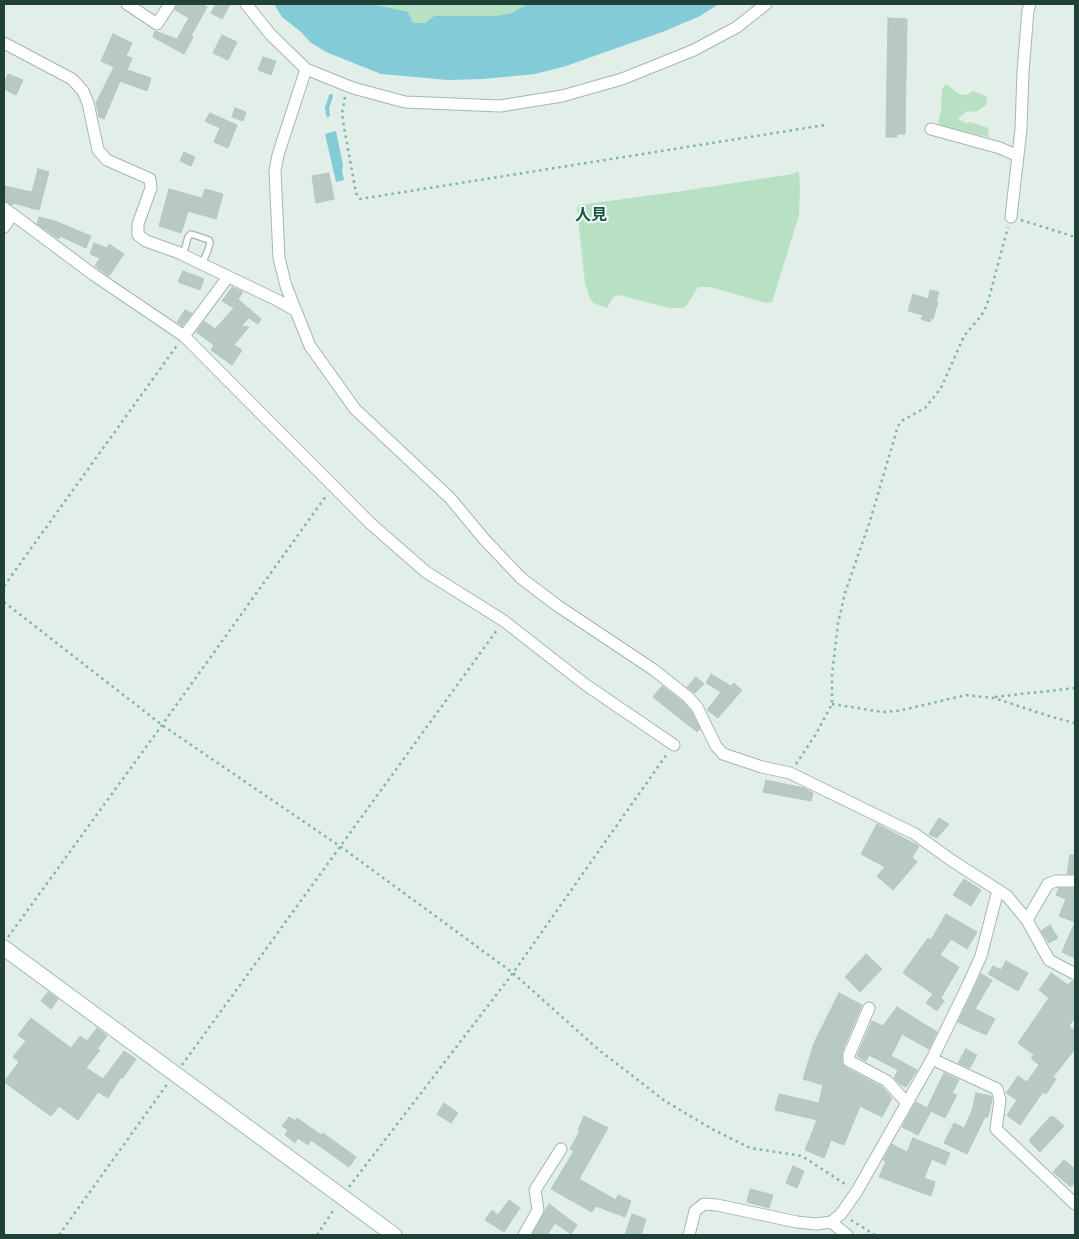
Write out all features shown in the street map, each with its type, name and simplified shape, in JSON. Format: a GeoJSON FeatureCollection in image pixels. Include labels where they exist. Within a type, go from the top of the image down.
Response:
{"type":"FeatureCollection","features":[{"type":"Feature","properties":{"kind":"street"},"geometry":{"type":"LineString","coordinates":[[127,4],[157,24],[170,4]]}},
{"type":"Feature","properties":{"kind":"street"},"geometry":{"type":"LineString","coordinates":[[246,4],[271,35],[306,69],[349,86],[405,102],[500,106],[562,96],[622,79],[694,50],[737,27],[766,4]]}},
{"type":"Feature","properties":{"kind":"street"},"geometry":{"type":"LineString","coordinates":[[1011,217],[1021,129],[1024,63],[1030,4]]}},
{"type":"Feature","properties":{"kind":"street"},"geometry":{"type":"LineString","coordinates":[[4,43],[72,79],[83,91],[88,103],[98,150],[107,160],[150,180],[151,188],[138,224],[138,235],[146,242],[183,255],[296,311]]}},
{"type":"Feature","properties":{"kind":"street"},"geometry":{"type":"LineString","coordinates":[[306,69],[275,171],[279,258],[286,286],[310,346],[355,409],[450,498],[484,539],[521,578],[558,606],[654,670],[688,697],[697,706],[716,746],[724,754],[762,767],[790,773],[915,834],[1007,896],[1027,920],[1049,960],[1075,974]]}},
{"type":"Feature","properties":{"kind":"street"},"geometry":{"type":"LineString","coordinates":[[931,129],[1000,148],[1018,156]]}},
{"type":"Feature","properties":{"kind":"street"},"geometry":{"type":"LineString","coordinates":[[4,227],[8,211],[94,276],[184,336],[370,523],[426,572],[504,621],[586,685],[674,745]]}},
{"type":"Feature","properties":{"kind":"street"},"geometry":{"type":"LineString","coordinates":[[184,336],[228,277]]}},
{"type":"Feature","properties":{"kind":"street"},"geometry":{"type":"LineString","coordinates":[[1027,920],[1048,884],[1056,881],[1075,882]]}},
{"type":"Feature","properties":{"kind":"street"},"geometry":{"type":"LineString","coordinates":[[689,1235],[695,1211],[704,1204],[717,1204],[797,1222],[816,1224],[831,1222],[841,1214],[857,1191],[932,1059],[981,956],[998,890]]}},
{"type":"Feature","properties":{"kind":"street"},"geometry":{"type":"LineString","coordinates":[[4,948],[178,1070],[394,1235]]}},
{"type":"Feature","properties":{"kind":"street"},"geometry":{"type":"LineString","coordinates":[[869,1008],[849,1055],[849,1061],[887,1081],[906,1102]]}},
{"type":"Feature","properties":{"kind":"street"},"geometry":{"type":"LineString","coordinates":[[932,1059],[997,1089],[1000,1100],[996,1129],[1075,1203]]}},
{"type":"Feature","properties":{"kind":"street"},"geometry":{"type":"LineString","coordinates":[[524,1235],[538,1210],[536,1190],[561,1149]]}},
{"type":"Feature","properties":{"kind":"street"},"geometry":{"type":"LineString","coordinates":[[831,1222],[847,1235]]}},
{"type":"Feature","properties":{"kind":"lane"},"geometry":{"type":"LineString","coordinates":[[183,255],[188,237],[191,234],[209,240],[208,250],[202,264]]}},
{"type":"Feature","properties":{"kind":"path"},"geometry":{"type":"LineString","coordinates":[[349,86],[342,113],[356,193],[360,199],[825,124]]}},
{"type":"Feature","properties":{"kind":"path"},"geometry":{"type":"LineString","coordinates":[[790,773],[816,734],[832,704],[832,675],[838,623],[845,593],[870,521],[898,426],[903,420],[925,408],[940,388],[964,336],[981,316],[987,305],[1011,217],[1075,238]]}},
{"type":"Feature","properties":{"kind":"path"},"geometry":{"type":"LineString","coordinates":[[4,586],[184,336]]}},
{"type":"Feature","properties":{"kind":"path"},"geometry":{"type":"LineString","coordinates":[[4,943],[333,486]]}},
{"type":"Feature","properties":{"kind":"path"},"geometry":{"type":"LineString","coordinates":[[4,602],[162,725],[341,847],[513,973],[599,1050],[665,1101],[712,1130],[750,1148],[802,1156],[857,1191]]}},
{"type":"Feature","properties":{"kind":"path"},"geometry":{"type":"LineString","coordinates":[[59,1235],[504,621]]}},
{"type":"Feature","properties":{"kind":"path"},"geometry":{"type":"LineString","coordinates":[[994,698],[1075,688]]}},
{"type":"Feature","properties":{"kind":"path"},"geometry":{"type":"LineString","coordinates":[[832,704],[898,712],[966,695],[994,698],[1075,723]]}},
{"type":"Feature","properties":{"kind":"path"},"geometry":{"type":"LineString","coordinates":[[317,1235],[342,1196],[513,973],[674,745]]}},
{"type":"Feature","properties":{"kind":"path"},"geometry":{"type":"LineString","coordinates":[[841,1214],[875,1235]]}},
{"type":"Feature","properties":{"kind":"green space"},"geometry":{"type":"Polygon","coordinates":[[[371,4],[527,4],[512,13],[495,16],[434,16],[425,23],[413,23],[371,4]]]}},
{"type":"Feature","properties":{"kind":"green space"},"geometry":{"type":"Polygon","coordinates":[[[945,85],[959,94],[967,95],[973,91],[986,96],[987,104],[976,112],[967,111],[958,119],[966,123],[971,122],[988,128],[989,137],[941,127],[938,121],[941,111],[942,89],[945,85]]]}},
{"type":"Feature","properties":{"kind":"green space"},"geometry":{"type":"Polygon","coordinates":[[[799,171],[799,215],[772,302],[766,303],[710,287],[698,287],[687,305],[683,308],[669,308],[619,295],[613,297],[607,308],[593,303],[585,283],[577,209],[579,205],[676,192],[792,174],[799,171]]]}},
{"type":"Feature","properties":{"kind":"water"},"geometry":{"type":"Polygon","coordinates":[[[274,4],[371,4],[408,12],[413,23],[425,23],[434,16],[495,16],[512,13],[527,4],[719,4],[700,16],[665,31],[566,66],[535,74],[448,80],[381,74],[326,52],[310,42],[282,17],[274,4]]]}},
{"type":"Feature","properties":{"kind":"water"},"geometry":{"type":"Polygon","coordinates":[[[336,131],[344,180],[336,182],[325,134],[336,131]]]}},
{"type":"Feature","properties":{"kind":"building"},"geometry":{"type":"Polygon","coordinates":[[[177,4],[201,4],[207,7],[191,36],[193,37],[184,54],[153,37],[155,31],[177,39],[189,18],[175,10],[177,4]]]}},
{"type":"Feature","properties":{"kind":"building"},"geometry":{"type":"Polygon","coordinates":[[[216,4],[230,4],[222,19],[211,13],[216,4]]]}},
{"type":"Feature","properties":{"kind":"building"},"geometry":{"type":"Polygon","coordinates":[[[888,18],[907,19],[905,134],[897,134],[897,137],[886,137],[888,18]]]}},
{"type":"Feature","properties":{"kind":"building"},"geometry":{"type":"Polygon","coordinates":[[[113,34],[132,43],[126,56],[132,58],[127,70],[151,78],[147,91],[120,81],[104,119],[99,117],[96,103],[114,67],[101,61],[113,34]]]}},
{"type":"Feature","properties":{"kind":"building"},"geometry":{"type":"Polygon","coordinates":[[[222,35],[237,42],[228,60],[213,53],[222,35]]]}},
{"type":"Feature","properties":{"kind":"building"},"geometry":{"type":"Polygon","coordinates":[[[263,57],[276,61],[271,75],[258,70],[263,57]]]}},
{"type":"Feature","properties":{"kind":"building"},"geometry":{"type":"Polygon","coordinates":[[[8,74],[23,80],[16,95],[4,89],[8,74]]]}},
{"type":"Feature","properties":{"kind":"building"},"geometry":{"type":"Polygon","coordinates":[[[235,108],[246,112],[243,121],[232,117],[235,108]]]}},
{"type":"Feature","properties":{"kind":"building"},"geometry":{"type":"Polygon","coordinates":[[[210,113],[237,125],[228,148],[214,142],[220,128],[205,121],[210,113]]]}},
{"type":"Feature","properties":{"kind":"building"},"geometry":{"type":"Polygon","coordinates":[[[184,152],[195,157],[191,166],[180,161],[184,152]]]}},
{"type":"Feature","properties":{"kind":"building"},"geometry":{"type":"Polygon","coordinates":[[[38,169],[49,172],[39,210],[13,203],[12,205],[4,201],[4,186],[32,192],[38,169]]]}},
{"type":"Feature","properties":{"kind":"building"},"geometry":{"type":"Polygon","coordinates":[[[329,173],[334,199],[316,203],[312,176],[329,173]]]}},
{"type":"Feature","properties":{"kind":"building"},"geometry":{"type":"Polygon","coordinates":[[[169,189],[202,198],[205,189],[223,194],[216,219],[188,211],[181,233],[159,226],[169,189]]]}},
{"type":"Feature","properties":{"kind":"building"},"geometry":{"type":"Polygon","coordinates":[[[39,217],[55,221],[91,236],[86,248],[60,236],[59,239],[37,224],[39,217]]]}},
{"type":"Feature","properties":{"kind":"building"},"geometry":{"type":"Polygon","coordinates":[[[94,243],[107,248],[109,244],[124,254],[109,276],[95,266],[100,258],[90,254],[94,243]]]}},
{"type":"Feature","properties":{"kind":"building"},"geometry":{"type":"Polygon","coordinates":[[[183,271],[204,279],[200,290],[178,282],[183,271]]]}},
{"type":"Feature","properties":{"kind":"building"},"geometry":{"type":"Polygon","coordinates":[[[232,287],[243,292],[238,299],[261,319],[258,324],[249,318],[241,326],[249,327],[234,345],[242,350],[232,365],[211,350],[214,345],[196,332],[204,321],[215,329],[234,308],[222,301],[232,287]]]}},
{"type":"Feature","properties":{"kind":"building"},"geometry":{"type":"Polygon","coordinates":[[[930,290],[939,292],[933,319],[931,318],[930,322],[921,319],[923,315],[908,311],[913,294],[928,299],[930,290]]]}},
{"type":"Feature","properties":{"kind":"building"},"geometry":{"type":"Polygon","coordinates":[[[185,310],[192,313],[182,326],[177,322],[185,310]]]}},
{"type":"Feature","properties":{"kind":"building"},"geometry":{"type":"Polygon","coordinates":[[[711,674],[731,686],[734,683],[742,690],[718,718],[707,710],[721,692],[706,683],[711,674]]]}},
{"type":"Feature","properties":{"kind":"building"},"geometry":{"type":"Polygon","coordinates":[[[696,677],[704,684],[695,693],[687,687],[696,677]]]}},
{"type":"Feature","properties":{"kind":"building"},"geometry":{"type":"Polygon","coordinates":[[[662,686],[683,702],[691,711],[700,729],[697,732],[653,697],[662,686]]]}},
{"type":"Feature","properties":{"kind":"building"},"geometry":{"type":"Polygon","coordinates":[[[766,780],[804,788],[813,793],[811,801],[763,792],[766,780]]]}},
{"type":"Feature","properties":{"kind":"building"},"geometry":{"type":"Polygon","coordinates":[[[939,818],[949,824],[937,838],[929,834],[939,818]]]}},
{"type":"Feature","properties":{"kind":"building"},"geometry":{"type":"Polygon","coordinates":[[[877,824],[919,846],[912,857],[917,862],[893,890],[877,876],[885,867],[861,854],[877,824]]]}},
{"type":"Feature","properties":{"kind":"building"},"geometry":{"type":"Polygon","coordinates":[[[1070,855],[1075,855],[1075,874],[1067,874],[1070,855]]]}},
{"type":"Feature","properties":{"kind":"building"},"geometry":{"type":"Polygon","coordinates":[[[964,879],[981,890],[971,906],[953,895],[964,879]]]}},
{"type":"Feature","properties":{"kind":"building"},"geometry":{"type":"Polygon","coordinates":[[[1059,888],[1075,888],[1075,922],[1059,916],[1066,899],[1056,895],[1059,888]]]}},
{"type":"Feature","properties":{"kind":"building"},"geometry":{"type":"Polygon","coordinates":[[[946,914],[977,932],[967,949],[951,939],[940,955],[959,967],[941,998],[944,1001],[937,1011],[926,1003],[933,994],[903,973],[928,938],[931,940],[946,914]]]}},
{"type":"Feature","properties":{"kind":"building"},"geometry":{"type":"Polygon","coordinates":[[[1075,922],[1075,958],[1062,952],[1075,922]]]}},
{"type":"Feature","properties":{"kind":"building"},"geometry":{"type":"Polygon","coordinates":[[[1050,925],[1058,938],[1049,943],[1041,931],[1050,925]]]}},
{"type":"Feature","properties":{"kind":"building"},"geometry":{"type":"Polygon","coordinates":[[[866,954],[882,969],[860,992],[845,977],[866,954]]]}},
{"type":"Feature","properties":{"kind":"building"},"geometry":{"type":"Polygon","coordinates":[[[1006,961],[1028,973],[1018,991],[988,974],[993,966],[1001,970],[1006,961]]]}},
{"type":"Feature","properties":{"kind":"building"},"geometry":{"type":"Polygon","coordinates":[[[1051,973],[1068,985],[1075,981],[1075,1017],[1069,1026],[1075,1031],[1075,1049],[1053,1077],[1056,1079],[1046,1094],[1043,1092],[1020,1125],[1007,1115],[1017,1100],[1006,1093],[1018,1076],[1027,1082],[1039,1065],[1031,1058],[1034,1055],[1018,1043],[1049,998],[1039,990],[1051,973]]]}},
{"type":"Feature","properties":{"kind":"building"},"geometry":{"type":"Polygon","coordinates":[[[981,974],[992,980],[975,1009],[995,1019],[986,1035],[958,1022],[981,974]]]}},
{"type":"Feature","properties":{"kind":"building"},"geometry":{"type":"Polygon","coordinates":[[[48,992],[58,999],[51,1009],[41,1001],[48,992]]]}},
{"type":"Feature","properties":{"kind":"building"},"geometry":{"type":"Polygon","coordinates":[[[839,993],[862,1005],[842,1052],[842,1064],[882,1087],[892,1098],[882,1117],[860,1106],[844,1145],[831,1140],[824,1158],[805,1150],[817,1120],[775,1110],[779,1094],[819,1103],[823,1085],[803,1079],[814,1043],[839,993]]]}},
{"type":"Feature","properties":{"kind":"building"},"geometry":{"type":"Polygon","coordinates":[[[897,1007],[937,1032],[929,1049],[902,1034],[891,1056],[917,1070],[906,1087],[894,1078],[898,1070],[869,1055],[866,1061],[857,1056],[872,1021],[883,1026],[897,1007]]]}},
{"type":"Feature","properties":{"kind":"building"},"geometry":{"type":"Polygon","coordinates":[[[31,1018],[71,1048],[80,1036],[87,1041],[97,1028],[107,1036],[97,1049],[100,1050],[86,1068],[103,1079],[124,1051],[136,1059],[122,1079],[121,1077],[108,1098],[98,1092],[78,1120],[59,1106],[51,1116],[4,1082],[19,1062],[13,1057],[26,1041],[18,1035],[31,1018]]]}},
{"type":"Feature","properties":{"kind":"building"},"geometry":{"type":"Polygon","coordinates":[[[966,1049],[977,1055],[970,1068],[958,1063],[966,1049]]]}},
{"type":"Feature","properties":{"kind":"building"},"geometry":{"type":"Polygon","coordinates":[[[944,1073],[959,1080],[952,1093],[957,1095],[945,1118],[931,1111],[918,1135],[902,1127],[916,1102],[927,1108],[944,1073]]]}},
{"type":"Feature","properties":{"kind":"building"},"geometry":{"type":"Polygon","coordinates":[[[976,1093],[991,1096],[992,1099],[988,1117],[985,1117],[967,1154],[944,1143],[954,1123],[964,1128],[972,1111],[976,1093]]]}},
{"type":"Feature","properties":{"kind":"building"},"geometry":{"type":"Polygon","coordinates":[[[444,1103],[458,1113],[451,1123],[437,1114],[444,1103]]]}},
{"type":"Feature","properties":{"kind":"building"},"geometry":{"type":"Polygon","coordinates":[[[584,1116],[608,1128],[579,1179],[616,1200],[618,1195],[631,1201],[625,1217],[596,1206],[592,1212],[551,1189],[574,1151],[570,1149],[580,1131],[578,1130],[584,1116]]]}},
{"type":"Feature","properties":{"kind":"building"},"geometry":{"type":"Polygon","coordinates":[[[289,1117],[295,1121],[297,1118],[321,1135],[323,1133],[356,1157],[349,1167],[311,1140],[308,1145],[298,1138],[295,1143],[285,1135],[288,1130],[282,1126],[289,1117]]]}},
{"type":"Feature","properties":{"kind":"building"},"geometry":{"type":"Polygon","coordinates":[[[1050,1117],[1054,1117],[1064,1126],[1040,1152],[1030,1142],[1030,1139],[1050,1117]]]}},
{"type":"Feature","properties":{"kind":"building"},"geometry":{"type":"Polygon","coordinates":[[[913,1138],[950,1153],[945,1165],[932,1159],[924,1178],[935,1182],[931,1196],[879,1177],[886,1161],[883,1160],[892,1144],[907,1152],[913,1138]]]}},
{"type":"Feature","properties":{"kind":"building"},"geometry":{"type":"Polygon","coordinates":[[[1064,1160],[1075,1169],[1075,1182],[1071,1187],[1053,1172],[1064,1160]]]}},
{"type":"Feature","properties":{"kind":"building"},"geometry":{"type":"Polygon","coordinates":[[[793,1166],[804,1171],[797,1188],[786,1183],[793,1166]]]}},
{"type":"Feature","properties":{"kind":"building"},"geometry":{"type":"Polygon","coordinates":[[[750,1189],[773,1195],[769,1208],[747,1202],[750,1189]]]}},
{"type":"Feature","properties":{"kind":"building"},"geometry":{"type":"Polygon","coordinates":[[[509,1200],[520,1208],[504,1232],[485,1220],[492,1210],[498,1215],[509,1200]]]}},
{"type":"Feature","properties":{"kind":"building"},"geometry":{"type":"Polygon","coordinates":[[[549,1204],[577,1225],[571,1234],[555,1223],[547,1235],[532,1235],[549,1204]]]}},
{"type":"Feature","properties":{"kind":"building"},"geometry":{"type":"Polygon","coordinates":[[[632,1214],[646,1219],[641,1235],[625,1235],[632,1214]]]}},
{"type":"Feature","properties":{"kind":"waterway"},"geometry":{"type":"LineString","coordinates":[[328,115],[327,108],[331,96]]}},
{"type":"Feature","properties":{"kind":"district","name":"人見"},"geometry":{"type":"Point","coordinates":[591,215]}}]}
